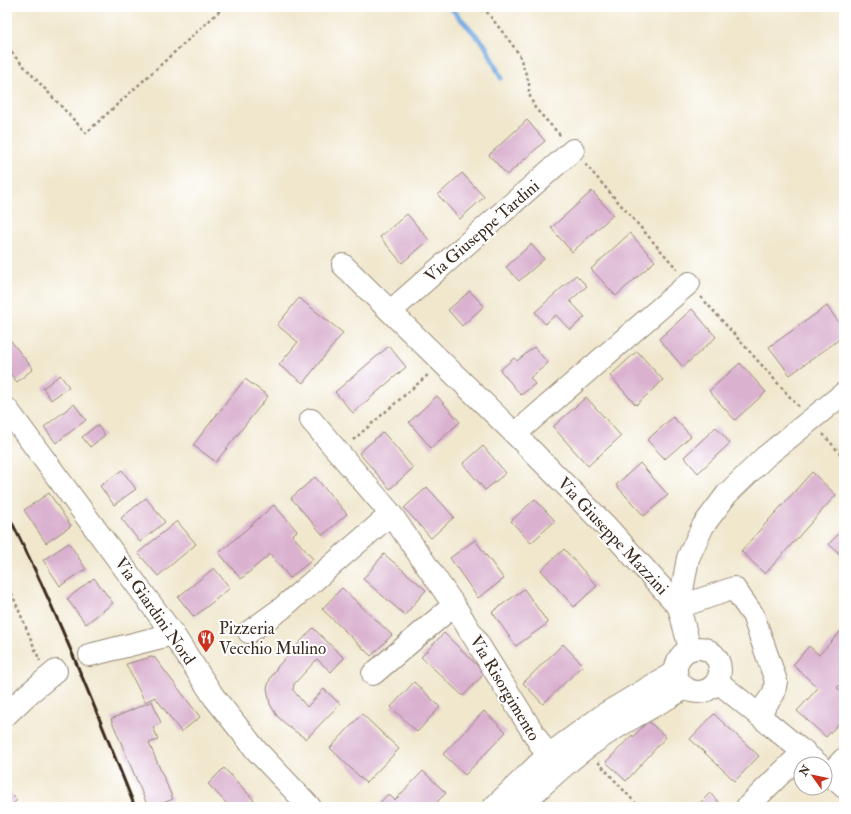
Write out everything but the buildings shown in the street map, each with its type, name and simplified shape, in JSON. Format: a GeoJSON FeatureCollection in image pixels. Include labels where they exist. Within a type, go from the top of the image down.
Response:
{"type":"FeatureCollection","features":[{"type":"Feature","properties":{"kind":"street","name":"Via Giuseppe Tardini"},"geometry":{"type":"LineString","coordinates":[[391,311],[573,150]]}},
{"type":"Feature","properties":{"kind":"street","name":"Via Giuseppe Mazzini"},"geometry":{"type":"LineString","coordinates":[[344,264],[516,434],[607,527],[680,607],[690,649]]}},
{"type":"Feature","properties":{"kind":"street"},"geometry":{"type":"LineString","coordinates":[[516,434],[689,283]]}},
{"type":"Feature","properties":{"kind":"street"},"geometry":{"type":"LineString","coordinates":[[759,714],[774,693],[776,681],[753,615],[734,588],[680,607],[688,558],[703,526],[727,494],[765,457],[814,424],[844,393]]}},
{"type":"Feature","properties":{"kind":"street","name":"Via Giardini Nord"},"geometry":{"type":"LineString","coordinates":[[7,409],[173,634],[214,697],[256,750],[310,807]]}},
{"type":"Feature","properties":{"kind":"street","name":"Via Risorgimento"},"geometry":{"type":"LineString","coordinates":[[311,420],[391,514],[454,604],[552,764]]}},
{"type":"Feature","properties":{"kind":"street"},"geometry":{"type":"LineString","coordinates":[[249,632],[281,609],[391,514]]}},
{"type":"Feature","properties":{"kind":"street"},"geometry":{"type":"LineString","coordinates":[[373,674],[454,604]]}},
{"type":"Feature","properties":{"kind":"street"},"geometry":{"type":"LineString","coordinates":[[90,655],[173,634]]}},
{"type":"Feature","properties":{"kind":"street"},"geometry":{"type":"LineString","coordinates":[[696,647],[710,650],[715,655],[720,668],[720,674],[717,681],[713,686],[703,691],[697,692],[681,680],[676,664],[684,652],[690,649],[696,647]]}},
{"type":"Feature","properties":{"kind":"street"},"geometry":{"type":"LineString","coordinates":[[7,714],[52,675]]}},
{"type":"Feature","properties":{"kind":"street"},"geometry":{"type":"LineString","coordinates":[[494,807],[552,764],[605,714],[681,680]]}},
{"type":"Feature","properties":{"kind":"street"},"geometry":{"type":"LineString","coordinates":[[519,807],[552,764],[586,748],[681,680]]}},
{"type":"Feature","properties":{"kind":"street"},"geometry":{"type":"LineString","coordinates":[[717,681],[813,756]]}},
{"type":"Feature","properties":{"kind":"street"},"geometry":{"type":"LineString","coordinates":[[747,807],[793,784]]}},
{"type":"Feature","properties":{"kind":"path"},"geometry":{"type":"LineString","coordinates":[[7,48],[86,133],[224,7]]}},
{"type":"Feature","properties":{"kind":"path"},"geometry":{"type":"LineString","coordinates":[[483,7],[518,54],[529,83],[529,94],[535,108],[844,458]]}},
{"type":"Feature","properties":{"kind":"path"},"geometry":{"type":"LineString","coordinates":[[339,452],[442,362]]}},
{"type":"Feature","properties":{"kind":"path"},"geometry":{"type":"LineString","coordinates":[[7,582],[52,675]]}},
{"type":"Feature","properties":{"kind":"path"},"geometry":{"type":"LineString","coordinates":[[586,748],[639,807]]}},
{"type":"Feature","properties":{"kind":"waterway"},"geometry":{"type":"LineString","coordinates":[[450,7],[485,45],[501,78]]}},
{"type":"Feature","properties":{"kind":"railway"},"geometry":{"type":"LineString","coordinates":[[7,513],[42,585],[90,696],[135,807]]}},
{"type":"Feature","properties":{"kind":"place","name":"Pizzeria Vecchio Mulino"},"geometry":{"type":"Point","coordinates":[206,653]}}]}
